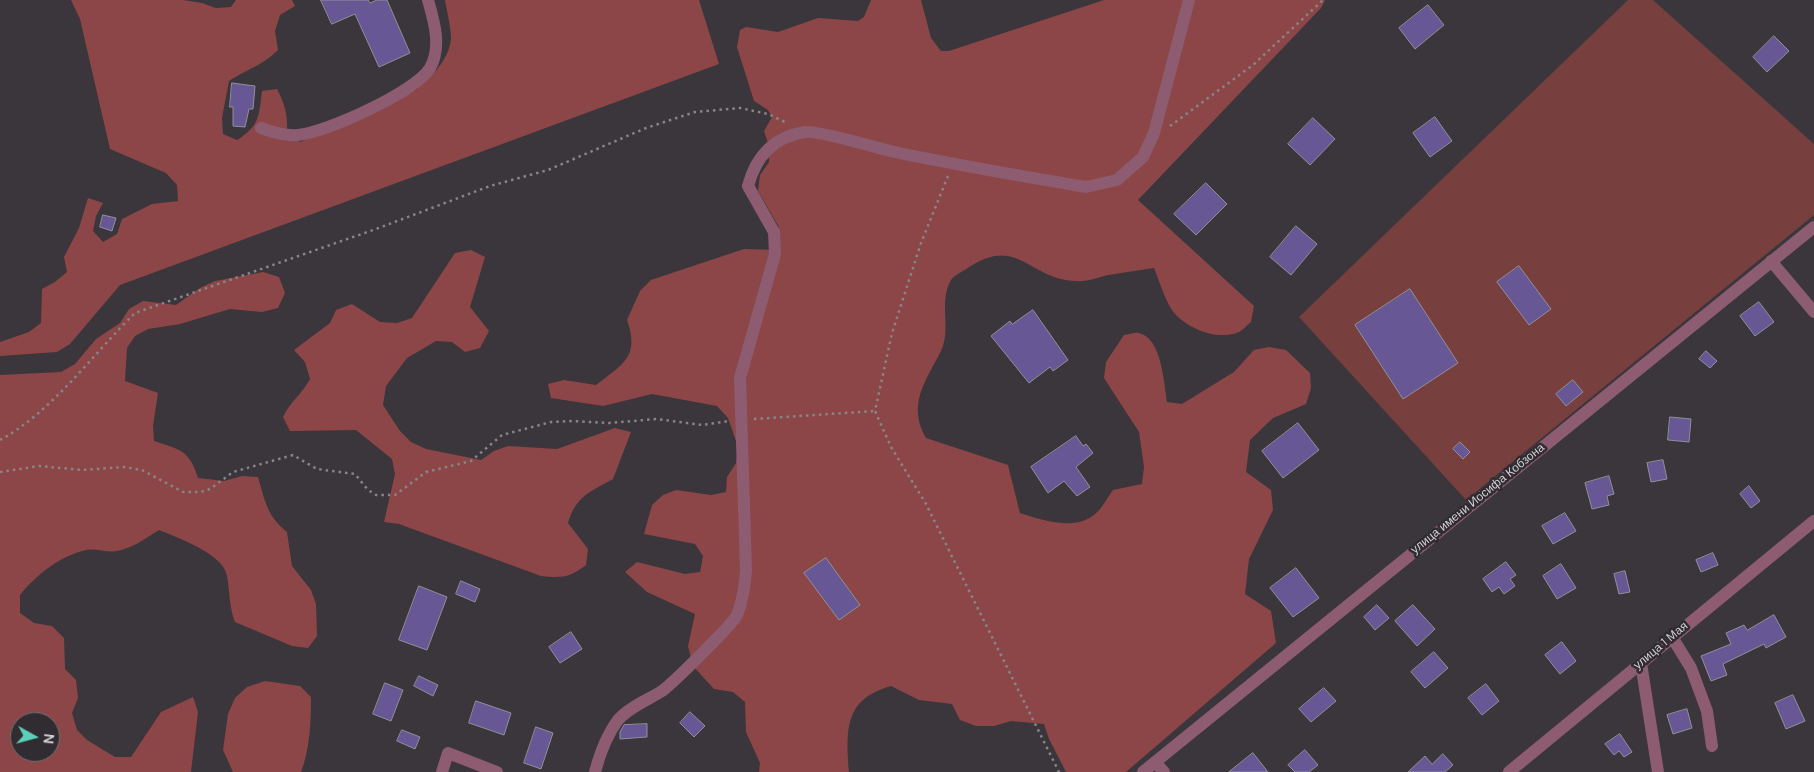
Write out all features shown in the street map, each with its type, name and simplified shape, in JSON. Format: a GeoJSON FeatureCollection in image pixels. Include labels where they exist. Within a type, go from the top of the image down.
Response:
{"type":"FeatureCollection","features":[{"type":"Feature","properties":{"kind":"street"},"geometry":{"type":"LineString","coordinates":[[260,128],[281,134],[300,135],[340,124],[405,90],[421,78],[430,68],[436,50],[434,22],[428,0]]}},
{"type":"Feature","properties":{"kind":"street"},"geometry":{"type":"LineString","coordinates":[[595,772],[602,745],[619,720],[632,708],[664,690],[736,617],[744,592],[746,570],[740,378],[775,254],[774,232],[748,186],[753,166],[764,153],[783,137],[807,131],[954,163],[1086,187],[1117,180],[1143,157],[1150,140],[1189,0]]}},
{"type":"Feature","properties":{"kind":"street","name":"улица имени Иосифа Кобзона"},"geometry":{"type":"LineString","coordinates":[[1143,772],[1814,227]]}},
{"type":"Feature","properties":{"kind":"street"},"geometry":{"type":"LineString","coordinates":[[1772,261],[1814,312]]}},
{"type":"Feature","properties":{"kind":"street","name":"улица 1 Мая"},"geometry":{"type":"LineString","coordinates":[[1508,772],[1814,521]]}},
{"type":"Feature","properties":{"kind":"street"},"geometry":{"type":"LineString","coordinates":[[1672,637],[1691,668],[1707,710],[1712,746]]}},
{"type":"Feature","properties":{"kind":"street"},"geometry":{"type":"LineString","coordinates":[[1641,663],[1658,772]]}},
{"type":"Feature","properties":{"kind":"street"},"geometry":{"type":"LineString","coordinates":[[442,772],[448,753],[497,772]]}},
{"type":"Feature","properties":{"kind":"street"},"geometry":{"type":"LineString","coordinates":[[1155,762],[1164,772]]}},
{"type":"Feature","properties":{"kind":"path"},"geometry":{"type":"LineString","coordinates":[[1150,140],[1253,65],[1323,0]]}},
{"type":"Feature","properties":{"kind":"path"},"geometry":{"type":"LineString","coordinates":[[0,440],[18,430],[93,359],[109,338],[135,313],[490,186],[548,170],[646,128],[695,112],[740,108],[768,114],[807,131]]}},
{"type":"Feature","properties":{"kind":"path"},"geometry":{"type":"LineString","coordinates":[[954,163],[921,243],[898,315],[875,411],[891,448],[926,504],[1059,772]]}},
{"type":"Feature","properties":{"kind":"path"},"geometry":{"type":"LineString","coordinates":[[0,472],[39,466],[82,470],[124,467],[142,470],[184,492],[201,492],[210,489],[233,472],[293,455],[317,469],[356,474],[368,490],[386,496],[395,495],[426,472],[471,461],[502,436],[551,422],[609,423],[657,419],[702,425],[740,419],[875,411]]}},
{"type":"Feature","properties":{"kind":"shaded area"},"geometry":{"type":"Polygon","coordinates":[[[71,0],[183,0],[202,3],[216,8],[231,7],[236,0],[292,0],[295,6],[280,15],[275,31],[278,50],[260,64],[229,81],[222,118],[223,134],[237,140],[245,135],[254,125],[260,107],[262,91],[277,89],[285,110],[287,133],[300,142],[416,90],[438,68],[450,47],[451,34],[445,0],[699,0],[719,64],[120,285],[70,344],[57,352],[0,356],[0,342],[29,332],[41,323],[42,289],[55,282],[67,272],[64,257],[79,228],[88,198],[103,203],[96,216],[93,231],[103,242],[117,234],[122,219],[152,204],[178,201],[177,185],[166,173],[110,149],[80,19],[71,0]]]}},
{"type":"Feature","properties":{"kind":"shaded area"},"geometry":{"type":"Polygon","coordinates":[[[871,0],[921,0],[931,38],[941,51],[949,51],[1104,0],[1325,0],[1321,8],[1138,200],[1254,306],[1251,322],[1242,330],[1231,334],[1213,334],[1196,329],[1188,324],[1175,314],[1168,304],[1154,268],[1075,281],[1059,279],[1023,261],[1000,255],[986,258],[959,273],[952,278],[947,288],[944,342],[924,383],[918,404],[918,415],[926,438],[1008,465],[1020,513],[1048,521],[1068,523],[1086,520],[1100,510],[1113,490],[1142,484],[1144,467],[1139,432],[1104,378],[1106,362],[1124,335],[1139,333],[1153,343],[1163,374],[1167,402],[1182,404],[1234,372],[1254,350],[1269,347],[1286,350],[1310,373],[1311,388],[1306,404],[1273,418],[1250,440],[1246,472],[1271,490],[1273,510],[1249,559],[1245,594],[1271,611],[1276,643],[1126,772],[1066,772],[1049,739],[1044,724],[1011,721],[994,726],[976,726],[960,720],[952,704],[919,700],[891,686],[864,699],[856,708],[851,718],[848,743],[849,772],[759,772],[760,763],[746,732],[745,702],[733,692],[714,689],[693,666],[688,646],[695,614],[647,592],[625,572],[637,562],[685,574],[700,572],[703,556],[695,544],[644,534],[652,505],[663,495],[676,490],[711,495],[726,492],[727,477],[736,463],[738,447],[728,418],[717,406],[652,394],[603,406],[551,398],[548,384],[564,380],[596,385],[621,365],[630,351],[631,333],[627,320],[640,291],[651,280],[744,249],[779,250],[779,227],[758,191],[760,175],[769,162],[769,146],[764,131],[772,117],[768,110],[754,101],[737,47],[740,30],[746,27],[778,32],[818,18],[858,21],[864,17],[871,0]]]}},
{"type":"Feature","properties":{"kind":"shaded area"},"geometry":{"type":"Polygon","coordinates":[[[1628,0],[1653,0],[1814,144],[1814,215],[1466,500],[1299,317],[1628,0]]]}},
{"type":"Feature","properties":{"kind":"shaded area"},"geometry":{"type":"Polygon","coordinates":[[[471,250],[485,257],[470,307],[489,331],[480,348],[465,352],[452,342],[436,341],[407,358],[386,386],[383,405],[400,431],[411,442],[426,449],[481,460],[494,451],[508,446],[557,449],[615,428],[631,432],[613,479],[585,496],[571,514],[568,523],[588,549],[586,565],[570,575],[560,577],[541,576],[399,524],[384,522],[395,474],[392,459],[356,430],[290,431],[283,417],[310,379],[305,362],[294,350],[330,323],[336,310],[352,304],[380,322],[397,323],[412,318],[455,253],[471,250]]]}},
{"type":"Feature","properties":{"kind":"shaded area"},"geometry":{"type":"Polygon","coordinates":[[[263,272],[279,277],[285,293],[278,308],[262,312],[230,309],[180,324],[148,329],[135,336],[127,348],[125,381],[158,393],[153,426],[154,441],[171,446],[187,456],[195,468],[198,478],[224,481],[242,476],[258,477],[271,514],[287,532],[292,566],[311,590],[316,604],[317,636],[308,648],[292,646],[235,622],[224,568],[218,561],[199,548],[159,530],[123,550],[86,550],[76,553],[49,567],[33,580],[20,595],[20,613],[34,623],[52,626],[64,638],[65,669],[76,680],[78,698],[72,713],[77,730],[87,740],[115,757],[131,757],[161,712],[193,697],[198,712],[191,772],[0,772],[0,375],[61,372],[75,364],[96,339],[120,323],[129,309],[143,301],[176,305],[200,288],[215,281],[263,272]]]}},
{"type":"Feature","properties":{"kind":"shaded area"},"geometry":{"type":"Polygon","coordinates":[[[265,681],[300,686],[311,697],[308,744],[301,772],[233,772],[223,750],[228,714],[235,698],[247,687],[265,681]]]}},
{"type":"Feature","properties":{"kind":"building"},"geometry":{"type":"Polygon","coordinates":[[[321,0],[368,0],[370,3],[377,0],[387,0],[410,53],[379,67],[355,14],[332,24],[321,0]]]}},
{"type":"Feature","properties":{"kind":"building"},"geometry":{"type":"Polygon","coordinates":[[[1428,5],[1444,25],[1415,49],[1399,28],[1428,5]]]}},
{"type":"Feature","properties":{"kind":"building"},"geometry":{"type":"Polygon","coordinates":[[[1774,36],[1789,51],[1767,72],[1753,57],[1774,36]]]}},
{"type":"Feature","properties":{"kind":"building"},"geometry":{"type":"Polygon","coordinates":[[[232,83],[255,86],[253,109],[249,109],[245,127],[233,126],[233,107],[230,107],[232,83]]]}},
{"type":"Feature","properties":{"kind":"building"},"geometry":{"type":"Polygon","coordinates":[[[1435,117],[1452,141],[1430,157],[1413,133],[1435,117]]]}},
{"type":"Feature","properties":{"kind":"building"},"geometry":{"type":"Polygon","coordinates":[[[1313,118],[1335,139],[1310,165],[1288,144],[1313,118]]]}},
{"type":"Feature","properties":{"kind":"building"},"geometry":{"type":"Polygon","coordinates":[[[1206,183],[1227,204],[1196,235],[1174,214],[1206,183]]]}},
{"type":"Feature","properties":{"kind":"building"},"geometry":{"type":"Polygon","coordinates":[[[103,215],[116,218],[112,231],[100,227],[103,215]]]}},
{"type":"Feature","properties":{"kind":"building"},"geometry":{"type":"Polygon","coordinates":[[[1296,226],[1317,244],[1291,275],[1270,257],[1296,226]]]}},
{"type":"Feature","properties":{"kind":"building"},"geometry":{"type":"Polygon","coordinates":[[[1519,266],[1551,309],[1529,325],[1497,282],[1519,266]]]}},
{"type":"Feature","properties":{"kind":"building"},"geometry":{"type":"Polygon","coordinates":[[[1410,289],[1458,363],[1403,399],[1355,325],[1410,289]]]}},
{"type":"Feature","properties":{"kind":"building"},"geometry":{"type":"Polygon","coordinates":[[[1759,302],[1774,322],[1755,336],[1740,316],[1759,302]]]}},
{"type":"Feature","properties":{"kind":"building"},"geometry":{"type":"Polygon","coordinates":[[[1033,310],[1068,360],[1053,371],[1050,367],[1029,383],[991,336],[1010,321],[1012,324],[1033,310]]]}},
{"type":"Feature","properties":{"kind":"building"},"geometry":{"type":"Polygon","coordinates":[[[1706,351],[1717,361],[1710,368],[1699,359],[1706,351]]]}},
{"type":"Feature","properties":{"kind":"building"},"geometry":{"type":"Polygon","coordinates":[[[1573,380],[1583,392],[1566,406],[1556,394],[1573,380]]]}},
{"type":"Feature","properties":{"kind":"building"},"geometry":{"type":"Polygon","coordinates":[[[1670,417],[1691,419],[1689,442],[1668,440],[1670,417]]]}},
{"type":"Feature","properties":{"kind":"building"},"geometry":{"type":"Polygon","coordinates":[[[1298,423],[1319,450],[1283,478],[1262,451],[1298,423]]]}},
{"type":"Feature","properties":{"kind":"building"},"geometry":{"type":"Polygon","coordinates":[[[1076,436],[1083,446],[1086,444],[1093,453],[1076,467],[1090,487],[1077,496],[1064,481],[1048,493],[1031,467],[1076,436]]]}},
{"type":"Feature","properties":{"kind":"building"},"geometry":{"type":"Polygon","coordinates":[[[1460,442],[1470,452],[1463,459],[1453,449],[1460,442]]]}},
{"type":"Feature","properties":{"kind":"building"},"geometry":{"type":"Polygon","coordinates":[[[1663,460],[1667,479],[1651,482],[1647,463],[1663,460]]]}},
{"type":"Feature","properties":{"kind":"building"},"geometry":{"type":"Polygon","coordinates":[[[1609,476],[1614,494],[1607,496],[1609,505],[1592,509],[1585,483],[1609,476]]]}},
{"type":"Feature","properties":{"kind":"building"},"geometry":{"type":"Polygon","coordinates":[[[1749,486],[1760,501],[1751,508],[1740,494],[1749,486]]]}},
{"type":"Feature","properties":{"kind":"building"},"geometry":{"type":"Polygon","coordinates":[[[1565,513],[1576,531],[1553,544],[1542,526],[1565,513]]]}},
{"type":"Feature","properties":{"kind":"building"},"geometry":{"type":"Polygon","coordinates":[[[1713,553],[1718,565],[1701,572],[1696,560],[1713,553]]]}},
{"type":"Feature","properties":{"kind":"building"},"geometry":{"type":"Polygon","coordinates":[[[826,558],[860,605],[839,620],[804,573],[826,558]]]}},
{"type":"Feature","properties":{"kind":"building"},"geometry":{"type":"Polygon","coordinates":[[[1506,562],[1516,575],[1510,579],[1515,586],[1504,594],[1499,587],[1492,592],[1483,579],[1506,562]]]}},
{"type":"Feature","properties":{"kind":"building"},"geometry":{"type":"Polygon","coordinates":[[[1561,564],[1576,588],[1557,599],[1543,576],[1561,564]]]}},
{"type":"Feature","properties":{"kind":"building"},"geometry":{"type":"Polygon","coordinates":[[[1296,568],[1319,598],[1293,617],[1270,588],[1296,568]]]}},
{"type":"Feature","properties":{"kind":"building"},"geometry":{"type":"Polygon","coordinates":[[[1625,571],[1630,592],[1619,594],[1614,574],[1625,571]]]}},
{"type":"Feature","properties":{"kind":"building"},"geometry":{"type":"Polygon","coordinates":[[[461,581],[480,589],[475,602],[456,594],[461,581]]]}},
{"type":"Feature","properties":{"kind":"building"},"geometry":{"type":"Polygon","coordinates":[[[419,586],[447,597],[427,650],[399,640],[419,586]]]}},
{"type":"Feature","properties":{"kind":"building"},"geometry":{"type":"Polygon","coordinates":[[[1377,605],[1389,618],[1375,630],[1364,617],[1377,605]]]}},
{"type":"Feature","properties":{"kind":"building"},"geometry":{"type":"Polygon","coordinates":[[[1413,605],[1435,629],[1417,646],[1395,621],[1413,605]]]}},
{"type":"Feature","properties":{"kind":"building"},"geometry":{"type":"Polygon","coordinates":[[[1774,615],[1786,637],[1766,648],[1764,644],[1723,664],[1727,675],[1711,681],[1701,656],[1731,644],[1726,633],[1744,625],[1747,630],[1774,615]]]}},
{"type":"Feature","properties":{"kind":"building"},"geometry":{"type":"Polygon","coordinates":[[[571,632],[582,649],[560,663],[549,647],[571,632]]]}},
{"type":"Feature","properties":{"kind":"building"},"geometry":{"type":"Polygon","coordinates":[[[1562,642],[1576,661],[1560,674],[1545,655],[1562,642]]]}},
{"type":"Feature","properties":{"kind":"building"},"geometry":{"type":"Polygon","coordinates":[[[1434,652],[1448,668],[1425,688],[1411,672],[1434,652]]]}},
{"type":"Feature","properties":{"kind":"building"},"geometry":{"type":"Polygon","coordinates":[[[419,676],[438,685],[433,696],[414,686],[419,676]]]}},
{"type":"Feature","properties":{"kind":"building"},"geometry":{"type":"Polygon","coordinates":[[[385,683],[403,690],[391,721],[373,714],[385,683]]]}},
{"type":"Feature","properties":{"kind":"building"},"geometry":{"type":"Polygon","coordinates":[[[1486,684],[1499,701],[1482,715],[1468,698],[1486,684]]]}},
{"type":"Feature","properties":{"kind":"building"},"geometry":{"type":"Polygon","coordinates":[[[1324,688],[1336,701],[1311,722],[1299,709],[1324,688]]]}},
{"type":"Feature","properties":{"kind":"building"},"geometry":{"type":"Polygon","coordinates":[[[1793,695],[1805,721],[1786,729],[1775,703],[1793,695]]]}},
{"type":"Feature","properties":{"kind":"building"},"geometry":{"type":"Polygon","coordinates":[[[476,701],[511,713],[504,735],[469,723],[476,701]]]}},
{"type":"Feature","properties":{"kind":"building"},"geometry":{"type":"Polygon","coordinates":[[[1687,709],[1692,728],[1673,734],[1667,715],[1687,709]]]}},
{"type":"Feature","properties":{"kind":"building"},"geometry":{"type":"Polygon","coordinates":[[[690,712],[705,726],[694,737],[680,723],[690,712]]]}},
{"type":"Feature","properties":{"kind":"building"},"geometry":{"type":"Polygon","coordinates":[[[647,724],[647,737],[620,739],[620,732],[624,725],[647,724]]]}},
{"type":"Feature","properties":{"kind":"building"},"geometry":{"type":"Polygon","coordinates":[[[536,727],[553,733],[541,769],[524,763],[536,727]]]}},
{"type":"Feature","properties":{"kind":"building"},"geometry":{"type":"Polygon","coordinates":[[[402,730],[420,737],[415,749],[397,741],[402,730]]]}},
{"type":"Feature","properties":{"kind":"building"},"geometry":{"type":"Polygon","coordinates":[[[1620,734],[1632,752],[1624,757],[1619,751],[1614,755],[1605,744],[1620,734]]]}},
{"type":"Feature","properties":{"kind":"building"},"geometry":{"type":"Polygon","coordinates":[[[1305,750],[1318,765],[1309,772],[1295,772],[1288,765],[1305,750]]]}},
{"type":"Feature","properties":{"kind":"building"},"geometry":{"type":"Polygon","coordinates":[[[1253,753],[1268,772],[1229,772],[1253,753]]]}},
{"type":"Feature","properties":{"kind":"building"},"geometry":{"type":"Polygon","coordinates":[[[1443,754],[1453,765],[1445,772],[1408,772],[1425,756],[1432,764],[1443,754]]]}}]}
